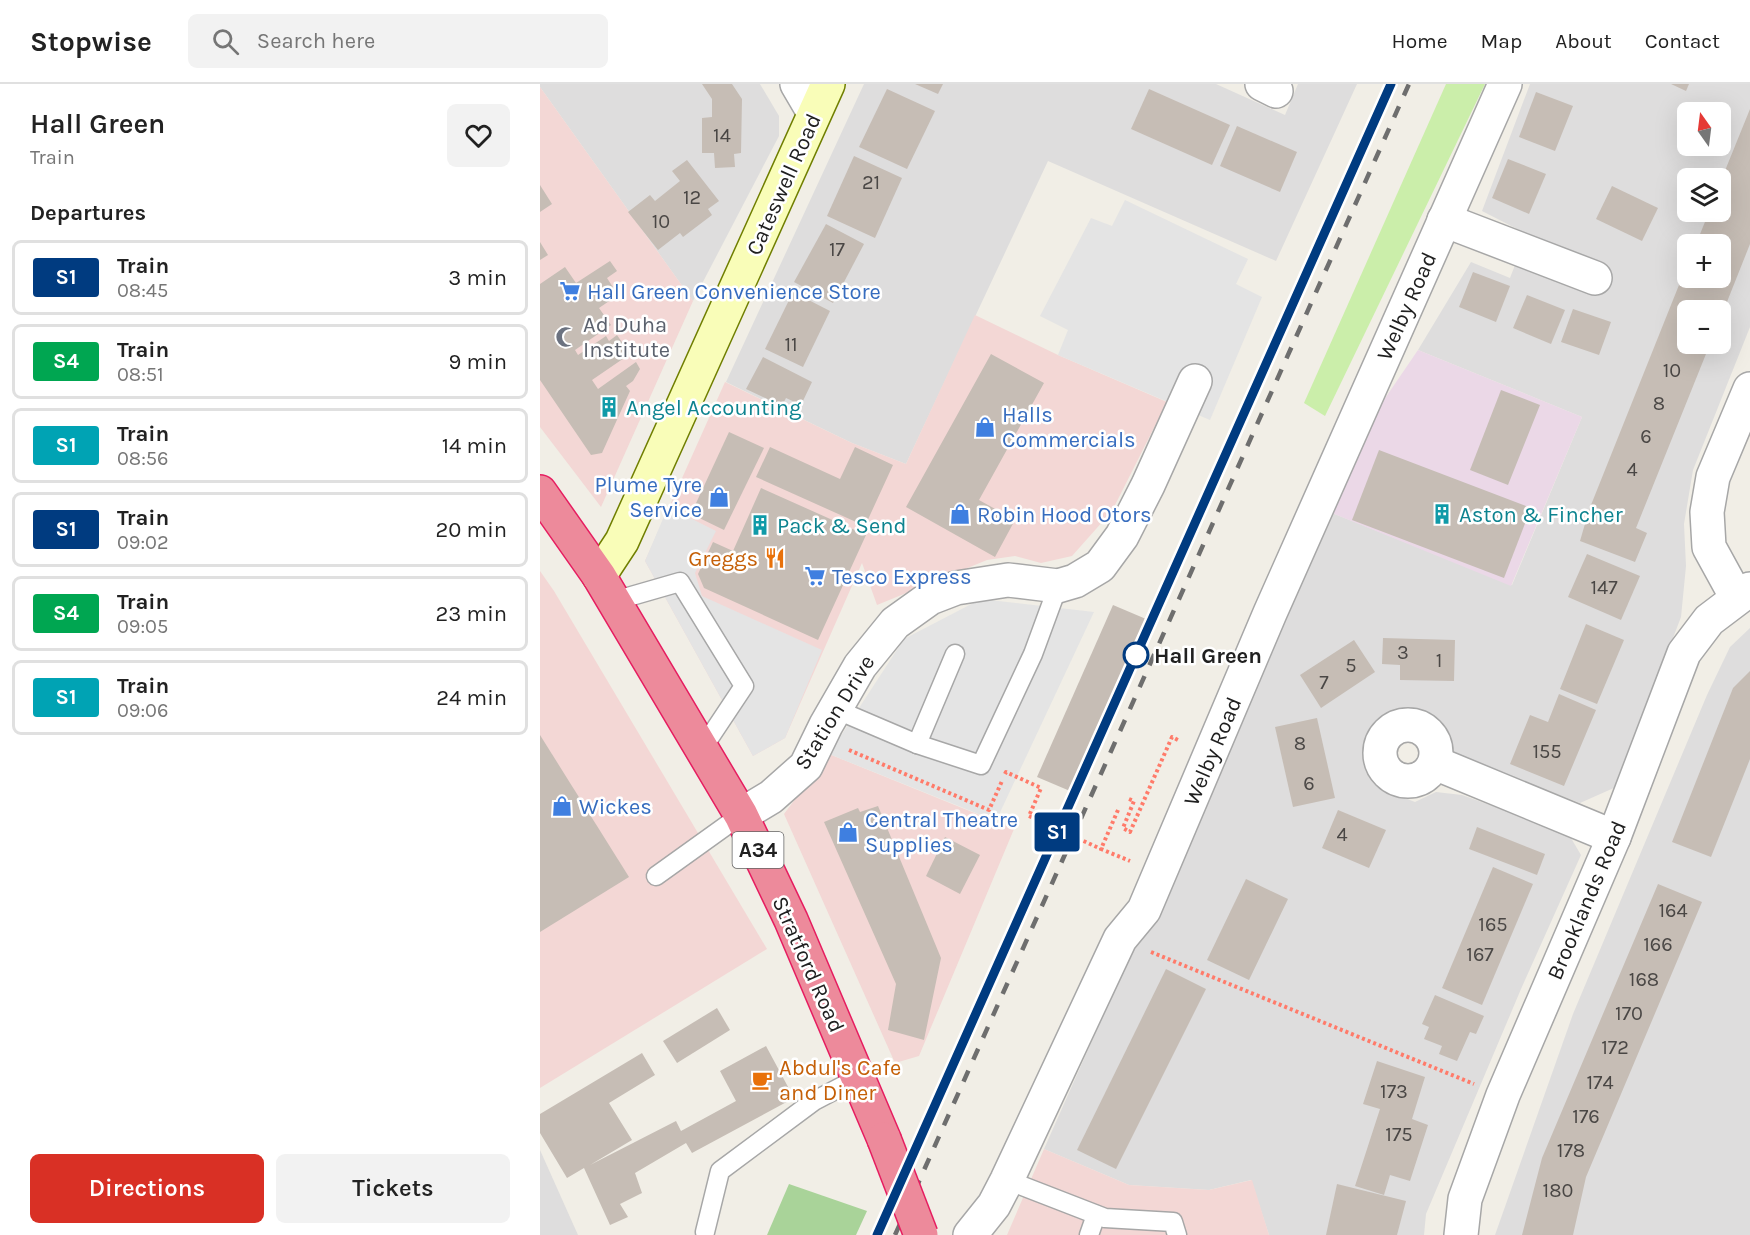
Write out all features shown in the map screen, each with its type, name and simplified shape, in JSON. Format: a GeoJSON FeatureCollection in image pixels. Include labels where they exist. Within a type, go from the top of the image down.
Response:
{"type":"FeatureCollection","features":[{"type":"Feature","properties":{"kind":"highway","name":"Stratford Road"},"geometry":{"type":"LineString","coordinates":[[544,505],[606,588],[741,815],[791,920],[884,1139],[921,1235]]}},
{"type":"Feature","properties":{"kind":"street"},"geometry":{"type":"LineString","coordinates":[[797,84],[821,98]]}},
{"type":"Feature","properties":{"kind":"street","name":"Welby Road"},"geometry":{"type":"LineString","coordinates":[[970,1235],[994,1205],[1007,1180],[1120,939],[1144,910],[1270,613],[1505,84]]}},
{"type":"Feature","properties":{"kind":"street","name":"Cateswell Road"},"geometry":{"type":"LineString","coordinates":[[606,588],[622,541],[821,98]]}},
{"type":"Feature","properties":{"kind":"street"},"geometry":{"type":"LineString","coordinates":[[1444,220],[1595,278]]}},
{"type":"Feature","properties":{"kind":"street","name":"Station Drive"},"geometry":{"type":"LineString","coordinates":[[741,815],[771,797],[806,766],[860,666],[895,623],[930,598],[956,588],[1008,580],[1058,586],[1075,581],[1100,566],[1122,536],[1153,475],[1195,381]]}},
{"type":"Feature","properties":{"kind":"street"},"geometry":{"type":"LineString","coordinates":[[1743,593],[1709,547],[1707,512],[1713,477],[1750,389]]}},
{"type":"Feature","properties":{"kind":"street","name":"Brooklands Road"},"geometry":{"type":"LineString","coordinates":[[1461,1235],[1465,1199],[1503,1095],[1614,837],[1684,653],[1709,620],[1743,593]]}},
{"type":"Feature","properties":{"kind":"street"},"geometry":{"type":"LineString","coordinates":[[1435,763],[1614,837]]}},
{"type":"Feature","properties":{"kind":"lane"},"geometry":{"type":"LineString","coordinates":[[606,588],[680,582],[744,686],[702,749]]}},
{"type":"Feature","properties":{"kind":"lane"},"geometry":{"type":"LineString","coordinates":[[835,709],[917,744],[981,765],[1033,654],[1058,586]]}},
{"type":"Feature","properties":{"kind":"lane"},"geometry":{"type":"LineString","coordinates":[[917,744],[955,654]]}},
{"type":"Feature","properties":{"kind":"lane"},"geometry":{"type":"LineString","coordinates":[[656,876],[741,815]]}},
{"type":"Feature","properties":{"kind":"lane"},"geometry":{"type":"LineString","coordinates":[[705,1232],[720,1171],[814,1101],[858,1078]]}},
{"type":"Feature","properties":{"kind":"lane"},"geometry":{"type":"LineString","coordinates":[[1007,1180],[1105,1218],[1175,1228]]}},
{"type":"Feature","properties":{"kind":"lane"},"geometry":{"type":"LineString","coordinates":[[1089,1235],[1096,1215]]}},
{"type":"Feature","properties":{"kind":"path"},"geometry":{"type":"LineString","coordinates":[[1129,799],[1134,801],[1123,828],[1130,832],[1172,737],[1182,742]]}},
{"type":"Feature","properties":{"kind":"path"},"geometry":{"type":"LineString","coordinates":[[1041,788],[1029,816],[1138,865]]}},
{"type":"Feature","properties":{"kind":"path"},"geometry":{"type":"LineString","coordinates":[[1101,849],[1118,810]]}},
{"type":"Feature","properties":{"kind":"path"},"geometry":{"type":"LineString","coordinates":[[1120,939],[1503,1095]]}},
{"type":"Feature","properties":{"kind":"shaded area"},"geometry":{"type":"Polygon","coordinates":[[[540,84],[760,84],[779,116],[779,136],[693,301],[540,87],[540,84]]]}},
{"type":"Feature","properties":{"kind":"shaded area"},"geometry":{"type":"Polygon","coordinates":[[[864,84],[1216,84],[1285,115],[1298,84],[1357,84],[1276,261],[1048,161],[906,464],[852,443],[726,382],[864,84]]]}},
{"type":"Feature","properties":{"kind":"shaded area"},"geometry":{"type":"Polygon","coordinates":[[[1530,84],[1750,84],[1750,327],[1693,470],[1684,524],[1686,566],[1681,617],[1616,787],[1580,803],[1455,755],[1437,721],[1410,712],[1380,719],[1368,746],[1376,774],[1397,795],[1415,802],[1436,792],[1462,795],[1568,833],[1581,855],[1521,989],[1426,1214],[1424,1235],[1269,1235],[1251,1180],[1209,1190],[1129,1185],[1044,1149],[1327,511],[1512,585],[1582,417],[1418,350],[1471,262],[1510,278],[1527,234],[1482,211],[1530,84]]]}},
{"type":"Feature","properties":{"kind":"shaded area"},"geometry":{"type":"Polygon","coordinates":[[[540,87],[693,301],[601,507],[540,427],[540,87]]]}},
{"type":"Feature","properties":{"kind":"shaded area"},"geometry":{"type":"Polygon","coordinates":[[[1125,200],[1248,259],[1236,284],[1262,297],[1210,420],[1058,355],[1068,330],[1040,316],[1091,218],[1112,226],[1125,200]]]}},
{"type":"Feature","properties":{"kind":"shaded area"},"geometry":{"type":"Polygon","coordinates":[[[975,315],[1058,355],[1167,402],[1112,511],[1072,556],[1041,563],[1015,556],[987,560],[877,605],[862,563],[785,738],[753,756],[645,561],[725,382],[852,443],[906,464],[975,315]]]}},
{"type":"Feature","properties":{"kind":"shaded area"},"geometry":{"type":"Polygon","coordinates":[[[1418,350],[1582,417],[1511,586],[1327,511],[1375,413],[1418,350]]]}},
{"type":"Feature","properties":{"kind":"shaded area"},"geometry":{"type":"Polygon","coordinates":[[[668,507],[716,531],[695,573],[702,596],[822,650],[785,738],[753,756],[645,561],[668,507]]]}},
{"type":"Feature","properties":{"kind":"shaded area"},"geometry":{"type":"Polygon","coordinates":[[[540,571],[767,949],[540,1088],[540,571]]]}},
{"type":"Feature","properties":{"kind":"shaded area"},"geometry":{"type":"Polygon","coordinates":[[[981,599],[1094,612],[996,821],[829,754],[904,639],[981,599]]]}},
{"type":"Feature","properties":{"kind":"shaded area"},"geometry":{"type":"Polygon","coordinates":[[[1750,628],[1750,1235],[1495,1235],[1573,1014],[1707,695],[1730,647],[1750,628]]]}},
{"type":"Feature","properties":{"kind":"shaded area"},"geometry":{"type":"Polygon","coordinates":[[[829,754],[1014,829],[919,1056],[895,1063],[784,814],[829,754]]]}},
{"type":"Feature","properties":{"kind":"shaded area"},"geometry":{"type":"Polygon","coordinates":[[[1044,1149],[1129,1185],[1209,1190],[1252,1180],[1269,1235],[1007,1235],[1044,1149]]]}},
{"type":"Feature","properties":{"kind":"shaded area"},"geometry":{"type":"Polygon","coordinates":[[[540,1150],[578,1235],[540,1235],[540,1150]]]}},
{"type":"Feature","properties":{"kind":"green space"},"geometry":{"type":"Polygon","coordinates":[[[1446,84],[1485,84],[1325,416],[1304,403],[1446,84]]]}},
{"type":"Feature","properties":{"kind":"green space"},"geometry":{"type":"Polygon","coordinates":[[[789,1184],[867,1211],[856,1235],[767,1235],[789,1184]]]}},
{"type":"Feature","properties":{"kind":"building"},"geometry":{"type":"Polygon","coordinates":[[[702,84],[732,84],[742,99],[741,153],[734,154],[735,167],[715,168],[714,153],[702,153],[702,118],[712,117],[712,99],[702,84]]]}},
{"type":"Feature","properties":{"kind":"building"},"geometry":{"type":"Polygon","coordinates":[[[915,84],[943,84],[938,94],[915,84]]]}},
{"type":"Feature","properties":{"kind":"building"},"geometry":{"type":"Polygon","coordinates":[[[1671,84],[1689,84],[1686,91],[1671,84]]]}},
{"type":"Feature","properties":{"kind":"building"},"geometry":{"type":"Polygon","coordinates":[[[887,89],[935,111],[907,169],[859,147],[887,89]]]}},
{"type":"Feature","properties":{"kind":"building"},"geometry":{"type":"Polygon","coordinates":[[[1149,89],[1230,125],[1212,165],[1131,129],[1149,89]]]}},
{"type":"Feature","properties":{"kind":"building"},"geometry":{"type":"Polygon","coordinates":[[[1536,92],[1573,106],[1555,151],[1519,137],[1536,92]]]}},
{"type":"Feature","properties":{"kind":"building"},"geometry":{"type":"Polygon","coordinates":[[[1750,109],[1750,244],[1728,300],[1677,300],[1677,354],[1706,354],[1636,528],[1647,533],[1635,562],[1580,541],[1589,510],[1678,288],[1731,288],[1731,234],[1700,234],[1705,222],[1731,222],[1731,168],[1726,168],[1750,109]]]}},
{"type":"Feature","properties":{"kind":"building"},"geometry":{"type":"Polygon","coordinates":[[[1237,126],[1297,152],[1280,192],[1220,166],[1237,126]]]}},
{"type":"Feature","properties":{"kind":"building"},"geometry":{"type":"Polygon","coordinates":[[[854,156],[902,178],[875,238],[827,216],[854,156]]]}},
{"type":"Feature","properties":{"kind":"building"},"geometry":{"type":"Polygon","coordinates":[[[1508,159],[1546,174],[1529,214],[1492,198],[1508,159]]]}},
{"type":"Feature","properties":{"kind":"building"},"geometry":{"type":"Polygon","coordinates":[[[687,160],[719,201],[708,209],[712,215],[683,237],[680,233],[658,250],[628,212],[650,195],[655,201],[680,181],[672,171],[687,160]]]}},
{"type":"Feature","properties":{"kind":"building"},"geometry":{"type":"Polygon","coordinates":[[[540,185],[552,204],[540,212],[540,185]]]}},
{"type":"Feature","properties":{"kind":"building"},"geometry":{"type":"Polygon","coordinates":[[[1612,186],[1658,208],[1642,241],[1596,219],[1612,186]]]}},
{"type":"Feature","properties":{"kind":"building"},"geometry":{"type":"Polygon","coordinates":[[[826,224],[864,244],[833,303],[794,282],[826,224]]]}},
{"type":"Feature","properties":{"kind":"building"},"geometry":{"type":"Polygon","coordinates":[[[540,242],[548,255],[540,260],[540,242]]]}},
{"type":"Feature","properties":{"kind":"building"},"geometry":{"type":"Polygon","coordinates":[[[610,261],[617,271],[607,278],[618,295],[599,308],[611,325],[575,350],[578,355],[606,336],[609,341],[617,335],[630,354],[592,380],[598,389],[636,362],[640,369],[633,381],[626,386],[630,391],[602,453],[591,455],[540,380],[540,284],[565,267],[576,283],[610,261]]]}},
{"type":"Feature","properties":{"kind":"building"},"geometry":{"type":"Polygon","coordinates":[[[1473,272],[1510,286],[1496,322],[1459,307],[1473,272]]]}},
{"type":"Feature","properties":{"kind":"building"},"geometry":{"type":"Polygon","coordinates":[[[793,292],[830,311],[803,367],[765,349],[793,292]]]}},
{"type":"Feature","properties":{"kind":"building"},"geometry":{"type":"Polygon","coordinates":[[[1527,295],[1565,310],[1551,344],[1513,328],[1527,295]]]}},
{"type":"Feature","properties":{"kind":"building"},"geometry":{"type":"Polygon","coordinates":[[[1573,309],[1611,322],[1599,355],[1561,342],[1573,309]]]}},
{"type":"Feature","properties":{"kind":"building","name":"Halls Commercials"},"geometry":{"type":"Polygon","coordinates":[[[991,354],[1044,383],[979,500],[1015,520],[995,557],[906,507],[991,354]]]}},
{"type":"Feature","properties":{"kind":"building"},"geometry":{"type":"Polygon","coordinates":[[[763,357],[812,382],[801,405],[786,398],[782,406],[746,389],[763,357]]]}},
{"type":"Feature","properties":{"kind":"building"},"geometry":{"type":"Polygon","coordinates":[[[1501,390],[1540,405],[1508,485],[1470,470],[1501,390]]]}},
{"type":"Feature","properties":{"kind":"building","name":"Plume Tyre Service"},"geometry":{"type":"Polygon","coordinates":[[[729,432],[764,448],[724,530],[691,514],[729,432]]]}},
{"type":"Feature","properties":{"kind":"building"},"geometry":{"type":"Polygon","coordinates":[[[770,447],[840,479],[855,447],[893,465],[865,526],[756,477],[770,447]]]}},
{"type":"Feature","properties":{"kind":"building","name":"Aston & Fincher"},"geometry":{"type":"Polygon","coordinates":[[[1379,450],[1531,508],[1504,578],[1352,520],[1379,450]]]}},
{"type":"Feature","properties":{"kind":"building"},"geometry":{"type":"Polygon","coordinates":[[[761,488],[866,535],[818,640],[704,588],[698,574],[713,542],[733,551],[761,488]]]}},
{"type":"Feature","properties":{"kind":"building"},"geometry":{"type":"Polygon","coordinates":[[[1587,554],[1640,576],[1621,620],[1568,597],[1587,554]]]}},
{"type":"Feature","properties":{"kind":"building"},"geometry":{"type":"Polygon","coordinates":[[[1113,605],[1146,619],[1070,791],[1037,777],[1113,605]]]}},
{"type":"Feature","properties":{"kind":"building"},"geometry":{"type":"Polygon","coordinates":[[[1586,624],[1624,640],[1597,704],[1560,689],[1586,624]]]}},
{"type":"Feature","properties":{"kind":"building"},"geometry":{"type":"Polygon","coordinates":[[[1383,638],[1455,640],[1454,681],[1400,680],[1400,665],[1382,664],[1383,638]]]}},
{"type":"Feature","properties":{"kind":"building"},"geometry":{"type":"Polygon","coordinates":[[[1354,640],[1375,672],[1321,708],[1300,675],[1354,640]]]}},
{"type":"Feature","properties":{"kind":"building"},"geometry":{"type":"Polygon","coordinates":[[[1750,671],[1750,759],[1711,857],[1672,842],[1733,688],[1750,671]]]}},
{"type":"Feature","properties":{"kind":"building"},"geometry":{"type":"Polygon","coordinates":[[[1559,694],[1596,710],[1564,786],[1510,764],[1530,715],[1548,722],[1559,694]]]}},
{"type":"Feature","properties":{"kind":"building"},"geometry":{"type":"Polygon","coordinates":[[[1317,718],[1335,798],[1293,807],[1275,727],[1317,718]]]}},
{"type":"Feature","properties":{"kind":"building","name":"Wickes"},"geometry":{"type":"Polygon","coordinates":[[[540,735],[629,877],[540,932],[540,735]]]}},
{"type":"Feature","properties":{"kind":"building"},"geometry":{"type":"Polygon","coordinates":[[[878,806],[941,958],[924,1040],[888,1030],[896,984],[824,822],[858,808],[860,812],[878,806]]]}},
{"type":"Feature","properties":{"kind":"building"},"geometry":{"type":"Polygon","coordinates":[[[1338,810],[1386,830],[1369,868],[1322,848],[1338,810]]]}},
{"type":"Feature","properties":{"kind":"building"},"geometry":{"type":"Polygon","coordinates":[[[1477,827],[1545,854],[1537,875],[1469,849],[1477,827]]]}},
{"type":"Feature","properties":{"kind":"building"},"geometry":{"type":"Polygon","coordinates":[[[945,837],[980,855],[960,894],[926,876],[945,837]]]}},
{"type":"Feature","properties":{"kind":"building"},"geometry":{"type":"Polygon","coordinates":[[[1493,867],[1533,884],[1482,1005],[1442,988],[1493,867]]]}},
{"type":"Feature","properties":{"kind":"building"},"geometry":{"type":"Polygon","coordinates":[[[1246,879],[1288,899],[1249,980],[1207,960],[1246,879]]]}},
{"type":"Feature","properties":{"kind":"building"},"geometry":{"type":"Polygon","coordinates":[[[1658,884],[1702,902],[1586,1177],[1573,1235],[1522,1235],[1542,1158],[1658,884]]]}},
{"type":"Feature","properties":{"kind":"building"},"geometry":{"type":"Polygon","coordinates":[[[1166,969],[1206,989],[1116,1169],[1077,1150],[1166,969]]]}},
{"type":"Feature","properties":{"kind":"building"},"geometry":{"type":"Polygon","coordinates":[[[1435,995],[1484,1016],[1476,1034],[1470,1032],[1457,1061],[1439,1054],[1442,1046],[1424,1039],[1429,1027],[1422,1024],[1435,995]]]}},
{"type":"Feature","properties":{"kind":"building"},"geometry":{"type":"Polygon","coordinates":[[[717,1008],[730,1030],[677,1063],[663,1041],[717,1008]]]}},
{"type":"Feature","properties":{"kind":"building"},"geometry":{"type":"Polygon","coordinates":[[[766,1046],[794,1098],[692,1153],[686,1143],[635,1173],[642,1193],[620,1204],[628,1217],[610,1225],[584,1168],[567,1178],[540,1133],[540,1114],[642,1053],[655,1075],[609,1103],[632,1140],[590,1165],[676,1121],[681,1131],[736,1101],[720,1071],[766,1046]]]}},
{"type":"Feature","properties":{"kind":"building"},"geometry":{"type":"Polygon","coordinates":[[[1377,1061],[1425,1077],[1412,1119],[1428,1125],[1410,1181],[1390,1175],[1384,1195],[1355,1186],[1380,1109],[1363,1104],[1377,1061]]]}},
{"type":"Feature","properties":{"kind":"building"},"geometry":{"type":"Polygon","coordinates":[[[1337,1184],[1406,1201],[1397,1235],[1326,1235],[1337,1184]]]}},
{"type":"Feature","properties":{"kind":"railway"},"geometry":{"type":"LineString","coordinates":[[877,1235],[1391,84]]}},
{"type":"Feature","properties":{"kind":"railway"},"geometry":{"type":"LineString","coordinates":[[895,1235],[1409,84]]}},
{"type":"Feature","properties":{"kind":"train","name":"S1"},"geometry":{"type":"LineString","coordinates":[[877,1235],[1391,84]]}},
{"type":"Feature","properties":{"kind":"place","name":"Hall Green Convenience Store"},"geometry":{"type":"Point","coordinates":[570,291]}},
{"type":"Feature","properties":{"kind":"place","name":"Ad Duha Institute"},"geometry":{"type":"Point","coordinates":[566,337]}},
{"type":"Feature","properties":{"kind":"place","name":"Angel Accounting"},"geometry":{"type":"Point","coordinates":[609,407]}},
{"type":"Feature","properties":{"kind":"place","name":"Halls Commercials"},"geometry":{"type":"Point","coordinates":[985,427]}},
{"type":"Feature","properties":{"kind":"place","name":"Plume Tyre Service"},"geometry":{"type":"Point","coordinates":[719,497]}},
{"type":"Feature","properties":{"kind":"place","name":"Robin Hood Otors"},"geometry":{"type":"Point","coordinates":[960,514]}},
{"type":"Feature","properties":{"kind":"place","name":"Aston & Fincher"},"geometry":{"type":"Point","coordinates":[1442,514]}},
{"type":"Feature","properties":{"kind":"place","name":"Pack & Send"},"geometry":{"type":"Point","coordinates":[760,525]}},
{"type":"Feature","properties":{"kind":"place","name":"Greggs"},"geometry":{"type":"Point","coordinates":[775,558]}},
{"type":"Feature","properties":{"kind":"place","name":"Tesco Express"},"geometry":{"type":"Point","coordinates":[815,576]}},
{"type":"Feature","properties":{"kind":"place","name":"Hall Green"},"geometry":{"type":"Point","coordinates":[1136,655]}},
{"type":"Feature","properties":{"kind":"place","name":"Wickes"},"geometry":{"type":"Point","coordinates":[562,806]}},
{"type":"Feature","properties":{"kind":"place","name":"Central Theatre Supplies"},"geometry":{"type":"Point","coordinates":[848,832]}},
{"type":"Feature","properties":{"kind":"place","name":"Abdul's Cafe and Diner"},"geometry":{"type":"Point","coordinates":[762,1080]}}]}
